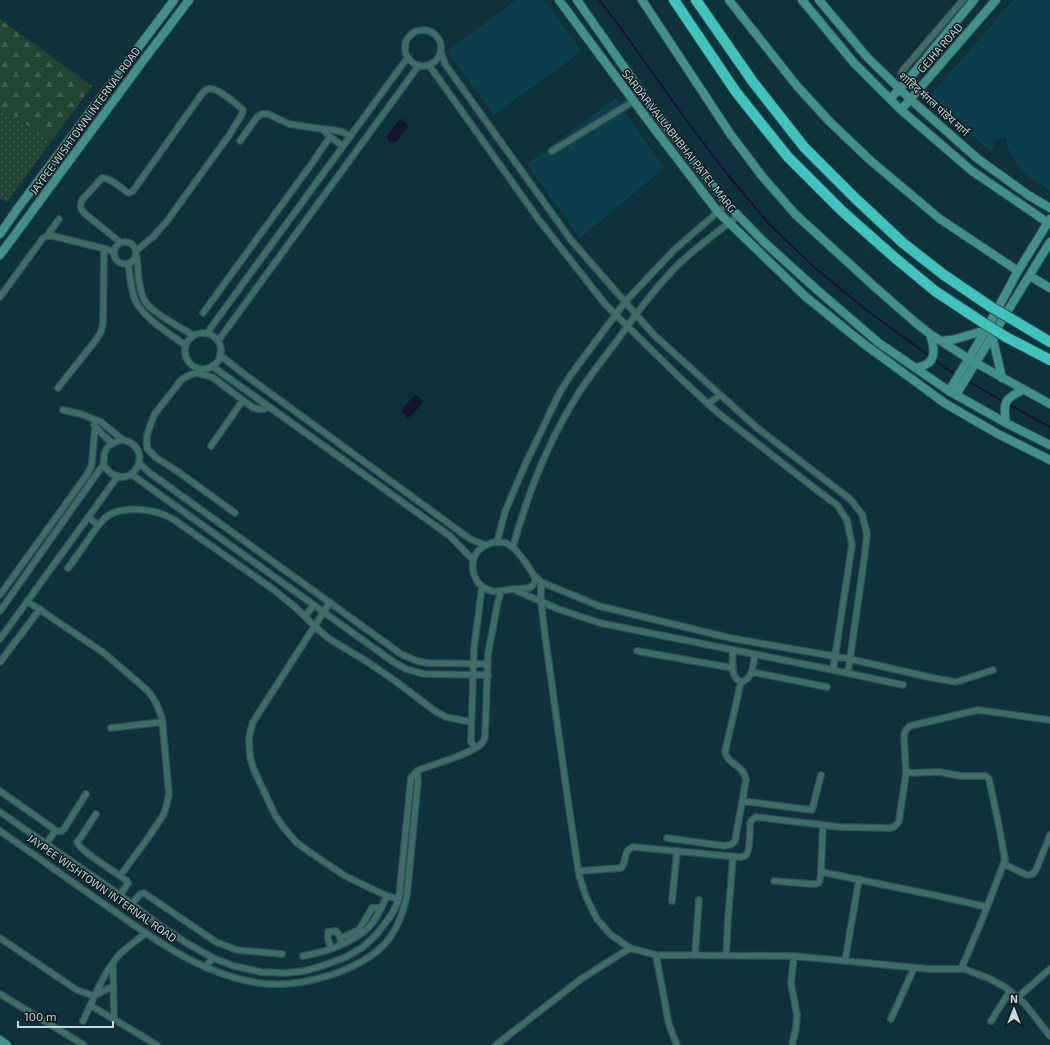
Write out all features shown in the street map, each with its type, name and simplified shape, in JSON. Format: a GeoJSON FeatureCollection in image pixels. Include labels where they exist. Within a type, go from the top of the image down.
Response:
{"type":"FeatureCollection","features":[{"type":"Feature","properties":{"kind":"highway"},"geometry":{"type":"LineString","coordinates":[[674,0],[736,92],[788,157],[842,211],[894,257],[987,329],[1006,337],[1050,360]]}},
{"type":"Feature","properties":{"kind":"highway"},"geometry":{"type":"LineString","coordinates":[[696,0],[752,82],[804,147],[855,198],[904,243],[944,274],[991,307],[1050,342]]}},
{"type":"Feature","properties":{"kind":"street","name":"JAYPEE WISHTOWN INTERNAL ROAD"},"geometry":{"type":"LineString","coordinates":[[0,234],[174,0]]}},
{"type":"Feature","properties":{"kind":"street","name":"JAYPEE WISHTOWN INTERNAL ROAD"},"geometry":{"type":"LineString","coordinates":[[0,256],[143,60],[189,0]]}},
{"type":"Feature","properties":{"kind":"street","name":"SARDAR VALLABHBHAI PATEL MARG"},"geometry":{"type":"LineString","coordinates":[[559,0],[718,212],[806,297],[864,344],[946,404],[998,434],[1050,460]]}},
{"type":"Feature","properties":{"kind":"street","name":"SARDAR VALLABHBHAI PATEL MARG"},"geometry":{"type":"LineString","coordinates":[[577,0],[661,120],[727,204],[764,242],[816,289],[880,343],[915,368],[952,393],[1006,423],[1050,444]]}},
{"type":"Feature","properties":{"kind":"street"},"geometry":{"type":"LineString","coordinates":[[642,0],[732,135],[762,176],[795,214],[829,246],[930,334],[972,361],[1050,404]]}},
{"type":"Feature","properties":{"kind":"street"},"geometry":{"type":"LineString","coordinates":[[729,0],[797,86],[830,122],[861,151],[940,219],[1018,271]]}},
{"type":"Feature","properties":{"kind":"street"},"geometry":{"type":"LineString","coordinates":[[802,0],[854,63],[901,110],[972,171],[1049,222],[1018,271],[987,329],[972,361],[952,393]]}},
{"type":"Feature","properties":{"kind":"street","name":"शाहिद मंगल पांडेय मार्ग"},"geometry":{"type":"LineString","coordinates":[[819,0],[867,58],[911,100],[978,158],[1028,195],[1050,208]]}},
{"type":"Feature","properties":{"kind":"street"},"geometry":{"type":"LineString","coordinates":[[906,81],[901,74],[903,70],[963,0]]}},
{"type":"Feature","properties":{"kind":"street","name":"GEJHA ROAD"},"geometry":{"type":"LineString","coordinates":[[890,99],[974,0]]}},
{"type":"Feature","properties":{"kind":"street","name":"GEJHA ROAD"},"geometry":{"type":"LineString","coordinates":[[901,110],[996,0]]}},
{"type":"Feature","properties":{"kind":"street"},"geometry":{"type":"LineString","coordinates":[[441,52],[433,63],[426,66],[419,65],[408,57],[406,44],[409,37],[414,32],[421,30],[428,30],[439,39],[445,64],[572,240],[654,335],[756,428],[850,499],[862,514],[866,534],[866,546],[848,673]]}},
{"type":"Feature","properties":{"kind":"street"},"geometry":{"type":"LineString","coordinates":[[207,333],[408,57]]}},
{"type":"Feature","properties":{"kind":"street"},"geometry":{"type":"LineString","coordinates":[[218,341],[419,65]]}},
{"type":"Feature","properties":{"kind":"street"},"geometry":{"type":"LineString","coordinates":[[429,65],[539,220],[605,304],[717,412],[818,492],[837,505],[847,520],[852,545],[833,670]]}},
{"type":"Feature","properties":{"kind":"street"},"geometry":{"type":"LineString","coordinates":[[120,242],[114,247],[114,258],[122,264],[128,264],[134,259],[136,253],[167,221],[230,134],[242,114],[243,110],[241,108],[216,90],[209,88],[205,90],[133,191],[129,193],[109,180],[102,178],[80,204],[84,213],[120,242],[131,243],[134,246],[136,253],[138,261],[139,284],[142,296],[146,303],[158,313],[193,335]]}},
{"type":"Feature","properties":{"kind":"street"},"geometry":{"type":"LineString","coordinates":[[552,151],[634,101]]}},
{"type":"Feature","properties":{"kind":"street"},"geometry":{"type":"LineString","coordinates":[[240,141],[257,116],[262,114],[268,114],[290,124],[334,130],[350,136]]}},
{"type":"Feature","properties":{"kind":"street"},"geometry":{"type":"LineString","coordinates":[[322,129],[343,146]]}},
{"type":"Feature","properties":{"kind":"street"},"geometry":{"type":"LineString","coordinates":[[203,313],[330,137]]}},
{"type":"Feature","properties":{"kind":"street"},"geometry":{"type":"LineString","coordinates":[[497,542],[505,512],[512,494],[559,394],[570,376],[625,302],[674,250],[727,204]]}},
{"type":"Feature","properties":{"kind":"street"},"geometry":{"type":"LineString","coordinates":[[513,547],[528,497],[542,462],[580,390],[655,289],[682,261],[738,216]]}},
{"type":"Feature","properties":{"kind":"street"},"geometry":{"type":"LineString","coordinates":[[0,297],[43,238],[47,236],[59,219]]}},
{"type":"Feature","properties":{"kind":"street"},"geometry":{"type":"LineString","coordinates":[[47,236],[53,236],[113,252]]}},
{"type":"Feature","properties":{"kind":"street"},"geometry":{"type":"LineString","coordinates":[[942,341],[956,339],[987,329],[1030,276],[1050,242]]}},
{"type":"Feature","properties":{"kind":"street"},"geometry":{"type":"LineString","coordinates":[[58,388],[95,341],[100,332],[103,323],[104,252],[106,249]]}},
{"type":"Feature","properties":{"kind":"street"},"geometry":{"type":"LineString","coordinates":[[128,264],[133,294],[142,310],[185,345]]}},
{"type":"Feature","properties":{"kind":"street"},"geometry":{"type":"LineString","coordinates":[[1030,276],[1050,288]]}},
{"type":"Feature","properties":{"kind":"street"},"geometry":{"type":"LineString","coordinates":[[987,329],[1002,378]]}},
{"type":"Feature","properties":{"kind":"street"},"geometry":{"type":"LineString","coordinates":[[207,333],[218,341],[220,355],[212,366],[198,368],[187,360],[185,345],[193,335],[207,333]]}},
{"type":"Feature","properties":{"kind":"street"},"geometry":{"type":"LineString","coordinates":[[915,368],[924,366],[933,356],[934,347],[930,334]]}},
{"type":"Feature","properties":{"kind":"street"},"geometry":{"type":"LineString","coordinates":[[220,355],[470,539],[485,545]]}},
{"type":"Feature","properties":{"kind":"street"},"geometry":{"type":"LineString","coordinates":[[212,366],[450,536],[473,560]]}},
{"type":"Feature","properties":{"kind":"street"},"geometry":{"type":"LineString","coordinates":[[235,513],[155,456],[147,448],[147,435],[154,415],[182,379],[198,373],[212,377],[252,407],[260,410],[269,407]]}},
{"type":"Feature","properties":{"kind":"street"},"geometry":{"type":"LineString","coordinates":[[1006,423],[1004,410],[1007,400],[1023,390]]}},
{"type":"Feature","properties":{"kind":"street"},"geometry":{"type":"LineString","coordinates":[[708,404],[720,394]]}},
{"type":"Feature","properties":{"kind":"street"},"geometry":{"type":"LineString","coordinates":[[211,446],[242,400]]}},
{"type":"Feature","properties":{"kind":"street"},"geometry":{"type":"LineString","coordinates":[[64,410],[81,414],[100,422],[122,440],[132,444],[137,449],[140,456],[136,469],[131,474],[124,476],[118,476],[111,473],[103,465]]}},
{"type":"Feature","properties":{"kind":"street"},"geometry":{"type":"LineString","coordinates":[[0,595],[88,473],[92,462],[93,419]]}},
{"type":"Feature","properties":{"kind":"street"},"geometry":{"type":"LineString","coordinates":[[94,427],[112,443]]}},
{"type":"Feature","properties":{"kind":"street"},"geometry":{"type":"LineString","coordinates":[[0,611],[103,465],[104,454],[107,448],[112,443],[122,440]]}},
{"type":"Feature","properties":{"kind":"street"},"geometry":{"type":"LineString","coordinates":[[139,463],[150,473],[401,654],[417,661],[428,663],[488,664]]}},
{"type":"Feature","properties":{"kind":"street"},"geometry":{"type":"LineString","coordinates":[[131,474],[392,661],[406,669],[424,674],[488,675]]}},
{"type":"Feature","properties":{"kind":"street"},"geometry":{"type":"LineString","coordinates":[[0,639],[118,476]]}},
{"type":"Feature","properties":{"kind":"street"},"geometry":{"type":"LineString","coordinates":[[68,568],[98,524],[106,517],[126,510],[150,510],[160,513],[173,519],[262,581],[288,601],[328,638],[366,661],[441,715],[471,722]]}},
{"type":"Feature","properties":{"kind":"street"},"geometry":{"type":"LineString","coordinates":[[88,517],[98,524]]}},
{"type":"Feature","properties":{"kind":"street"},"geometry":{"type":"LineString","coordinates":[[534,576],[535,580],[532,587],[491,591],[482,586],[476,579],[472,570],[473,560],[477,552],[485,545],[494,542],[504,542],[513,547],[534,576],[541,582],[598,606],[730,638],[850,659],[956,682],[993,670]]}},
{"type":"Feature","properties":{"kind":"street"},"geometry":{"type":"LineString","coordinates":[[541,582],[541,602],[564,777],[579,871],[586,897],[597,919],[610,934],[630,948],[656,955],[794,956],[914,968],[966,970],[990,979],[1005,987],[1025,1004],[1050,1035]]}},
{"type":"Feature","properties":{"kind":"street"},"geometry":{"type":"LineString","coordinates":[[476,748],[471,742],[473,663],[482,586]]}},
{"type":"Feature","properties":{"kind":"street"},"geometry":{"type":"LineString","coordinates":[[514,589],[558,609],[600,623],[903,685]]}},
{"type":"Feature","properties":{"kind":"street"},"geometry":{"type":"LineString","coordinates":[[417,771],[464,754],[476,748],[483,742],[485,737],[488,654],[501,591]]}},
{"type":"Feature","properties":{"kind":"street"},"geometry":{"type":"LineString","coordinates":[[27,601],[104,653],[148,691],[158,706],[162,722],[169,794],[164,814],[120,876]]}},
{"type":"Feature","properties":{"kind":"street"},"geometry":{"type":"LineString","coordinates":[[330,602],[253,722],[249,737],[250,756],[254,770],[275,815],[297,843],[345,876],[387,896],[399,899]]}},
{"type":"Feature","properties":{"kind":"street"},"geometry":{"type":"LineString","coordinates":[[305,616],[314,605]]}},
{"type":"Feature","properties":{"kind":"street"},"geometry":{"type":"LineString","coordinates":[[0,662],[40,609]]}},
{"type":"Feature","properties":{"kind":"street"},"geometry":{"type":"LineString","coordinates":[[733,650],[734,676],[741,682]]}},
{"type":"Feature","properties":{"kind":"street"},"geometry":{"type":"LineString","coordinates":[[637,651],[733,668]]}},
{"type":"Feature","properties":{"kind":"street"},"geometry":{"type":"LineString","coordinates":[[741,682],[749,678],[752,672],[755,654]]}},
{"type":"Feature","properties":{"kind":"street"},"geometry":{"type":"LineString","coordinates":[[752,672],[827,687]]}},
{"type":"Feature","properties":{"kind":"street"},"geometry":{"type":"LineString","coordinates":[[667,838],[725,846],[732,844],[735,841],[746,780],[744,772],[729,761],[724,752],[741,682]]}},
{"type":"Feature","properties":{"kind":"street"},"geometry":{"type":"LineString","coordinates":[[579,871],[621,868],[627,852],[629,849],[633,848],[744,857],[748,850],[750,824],[752,820],[756,818],[848,827],[894,827],[899,821],[906,773],[904,737],[906,728],[978,710],[1050,720]]}},
{"type":"Feature","properties":{"kind":"street"},"geometry":{"type":"LineString","coordinates":[[111,728],[162,722]]}},
{"type":"Feature","properties":{"kind":"street","name":"JAYPEE WISHTOWN INTERNAL ROAD"},"geometry":{"type":"LineString","coordinates":[[0,812],[120,895],[158,924],[213,958],[234,966],[261,972],[285,973],[304,971],[346,957],[363,947],[376,935],[392,914],[399,899],[411,778],[417,771]]}},
{"type":"Feature","properties":{"kind":"street","name":"JAYPEE WISHTOWN INTERNAL ROAD"},"geometry":{"type":"LineString","coordinates":[[0,831],[146,933],[178,953],[205,967],[229,977],[254,983],[280,984],[301,982],[327,976],[358,964],[373,955],[386,943],[394,932],[404,907],[408,884],[418,777],[417,771]]}},
{"type":"Feature","properties":{"kind":"street"},"geometry":{"type":"LineString","coordinates":[[906,773],[939,772],[961,776],[988,777],[1005,856],[1004,864],[961,969]]}},
{"type":"Feature","properties":{"kind":"street"},"geometry":{"type":"LineString","coordinates":[[742,801],[812,810],[821,775]]}},
{"type":"Feature","properties":{"kind":"street"},"geometry":{"type":"LineString","coordinates":[[0,791],[54,828],[55,831]]}},
{"type":"Feature","properties":{"kind":"street"},"geometry":{"type":"LineString","coordinates":[[55,831],[62,831],[64,829],[86,794]]}},
{"type":"Feature","properties":{"kind":"street"},"geometry":{"type":"LineString","coordinates":[[96,814],[79,840],[78,844],[128,882],[120,895]]}},
{"type":"Feature","properties":{"kind":"street"},"geometry":{"type":"LineString","coordinates":[[774,881],[817,884],[820,879],[821,872],[823,824]]}},
{"type":"Feature","properties":{"kind":"street"},"geometry":{"type":"LineString","coordinates":[[46,844],[55,831]]}},
{"type":"Feature","properties":{"kind":"street"},"geometry":{"type":"LineString","coordinates":[[1004,864],[1027,875],[1033,874],[1050,835]]}},
{"type":"Feature","properties":{"kind":"street"},"geometry":{"type":"LineString","coordinates":[[672,901],[677,851]]}},
{"type":"Feature","properties":{"kind":"street"},"geometry":{"type":"LineString","coordinates":[[726,955],[733,857]]}},
{"type":"Feature","properties":{"kind":"street"},"geometry":{"type":"LineString","coordinates":[[821,872],[987,907]]}},
{"type":"Feature","properties":{"kind":"street"},"geometry":{"type":"LineString","coordinates":[[845,961],[859,880]]}},
{"type":"Feature","properties":{"kind":"street"},"geometry":{"type":"LineString","coordinates":[[132,904],[140,894],[144,893],[216,942],[237,950],[282,954]]}},
{"type":"Feature","properties":{"kind":"street"},"geometry":{"type":"LineString","coordinates":[[303,956],[315,954],[331,948],[360,934],[374,920],[387,896]]}},
{"type":"Feature","properties":{"kind":"street"},"geometry":{"type":"LineString","coordinates":[[695,955],[699,900]]}},
{"type":"Feature","properties":{"kind":"street"},"geometry":{"type":"LineString","coordinates":[[345,936],[359,930],[372,908],[380,908]]}},
{"type":"Feature","properties":{"kind":"street"},"geometry":{"type":"LineString","coordinates":[[331,948],[328,939],[328,932],[338,932],[342,943]]}},
{"type":"Feature","properties":{"kind":"street"},"geometry":{"type":"LineString","coordinates":[[83,1021],[103,977],[112,964],[124,950],[146,933]]}},
{"type":"Feature","properties":{"kind":"street"},"geometry":{"type":"LineString","coordinates":[[0,938],[77,990],[94,996],[113,986]]}},
{"type":"Feature","properties":{"kind":"street"},"geometry":{"type":"LineString","coordinates":[[496,1045],[581,979],[630,948]]}},
{"type":"Feature","properties":{"kind":"street"},"geometry":{"type":"LineString","coordinates":[[656,955],[669,1025],[677,1045]]}},
{"type":"Feature","properties":{"kind":"street"},"geometry":{"type":"LineString","coordinates":[[792,1045],[796,1028],[797,1014],[792,983],[794,956]]}},
{"type":"Feature","properties":{"kind":"street"},"geometry":{"type":"LineString","coordinates":[[205,967],[213,958]]}},
{"type":"Feature","properties":{"kind":"street"},"geometry":{"type":"LineString","coordinates":[[112,964],[114,1019]]}},
{"type":"Feature","properties":{"kind":"street"},"geometry":{"type":"LineString","coordinates":[[890,1019],[914,968]]}},
{"type":"Feature","properties":{"kind":"street"},"geometry":{"type":"LineString","coordinates":[[1018,998],[1050,969]]}},
{"type":"Feature","properties":{"kind":"street"},"geometry":{"type":"LineString","coordinates":[[991,1021],[1010,991]]}},
{"type":"Feature","properties":{"kind":"street"},"geometry":{"type":"LineString","coordinates":[[0,994],[84,1045]]}},
{"type":"Feature","properties":{"kind":"street"},"geometry":{"type":"LineString","coordinates":[[90,1005],[157,1045]]}},
{"type":"Feature","properties":{"kind":"street"},"geometry":{"type":"LineString","coordinates":[[0,1040],[8,1045]]}},
{"type":"Feature","properties":{"kind":"shaded area"},"geometry":{"type":"Polygon","coordinates":[[[516,0],[544,0],[582,51],[494,115],[447,51],[516,0]]]}},
{"type":"Feature","properties":{"kind":"shaded area"},"geometry":{"type":"Polygon","coordinates":[[[1013,0],[1050,0],[1050,191],[1024,173],[1008,149],[1006,137],[993,140],[994,145],[991,152],[929,97],[1013,0]]]}},
{"type":"Feature","properties":{"kind":"shaded area"},"geometry":{"type":"Polygon","coordinates":[[[616,98],[664,168],[580,238],[527,164],[616,98]]]}},
{"type":"Feature","properties":{"kind":"shaded area"},"geometry":{"type":"Polygon","coordinates":[[[400,119],[408,126],[396,142],[390,143],[387,136],[400,119]]]}},
{"type":"Feature","properties":{"kind":"shaded area"},"geometry":{"type":"Polygon","coordinates":[[[414,395],[416,395],[423,402],[409,418],[407,418],[401,411],[414,395]]]}},
{"type":"Feature","properties":{"kind":"green space"},"geometry":{"type":"Polygon","coordinates":[[[0,19],[92,86],[51,142],[0,106],[0,19]]]}},
{"type":"Feature","properties":{"kind":"green space"},"geometry":{"type":"Polygon","coordinates":[[[0,106],[51,142],[6,203],[0,198],[0,106]]]}},
{"type":"Feature","properties":{"kind":"waterway"},"geometry":{"type":"LineString","coordinates":[[599,0],[727,174],[769,224],[815,268],[869,312],[931,357]]}},
{"type":"Feature","properties":{"kind":"waterway"},"geometry":{"type":"LineString","coordinates":[[934,359],[957,375]]}},
{"type":"Feature","properties":{"kind":"waterway"},"geometry":{"type":"LineString","coordinates":[[968,381],[1004,402]]}},
{"type":"Feature","properties":{"kind":"waterway"},"geometry":{"type":"LineString","coordinates":[[1008,404],[1050,427]]}}]}
